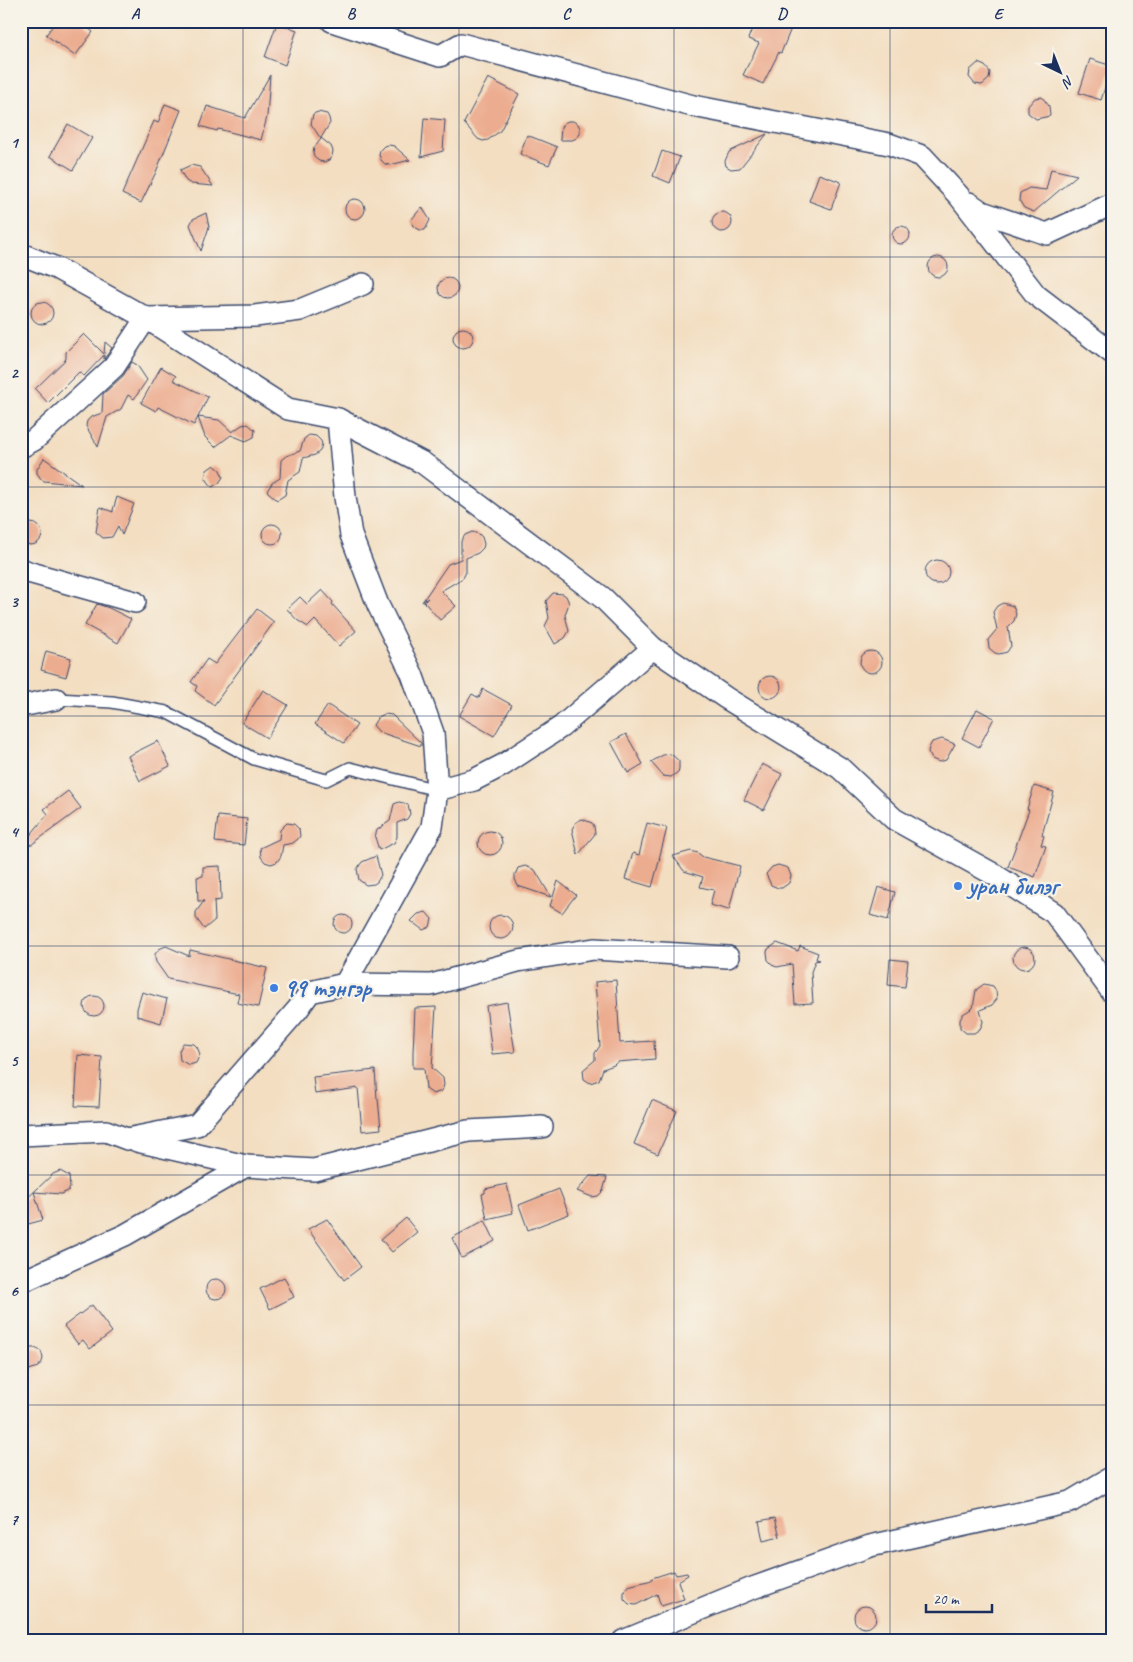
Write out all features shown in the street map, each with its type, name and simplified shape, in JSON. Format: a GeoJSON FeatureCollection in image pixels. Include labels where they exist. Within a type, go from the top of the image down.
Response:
{"type":"FeatureCollection","features":[{"type":"Feature","properties":{"kind":"street"},"geometry":{"type":"LineString","coordinates":[[332,21],[440,56],[461,44],[693,106],[889,144],[922,156],[959,196],[1036,295],[1112,353]]}},
{"type":"Feature","properties":{"kind":"street"},"geometry":{"type":"LineString","coordinates":[[959,196],[982,212],[1047,234],[1112,204]]}},
{"type":"Feature","properties":{"kind":"street"},"geometry":{"type":"LineString","coordinates":[[21,254],[56,268],[146,318],[288,409],[338,419],[423,463],[603,598],[653,648],[726,698],[840,768],[894,819],[995,874],[1054,912],[1112,992]]}},
{"type":"Feature","properties":{"kind":"street"},"geometry":{"type":"LineString","coordinates":[[146,318],[255,316],[300,310],[363,284]]}},
{"type":"Feature","properties":{"kind":"street"},"geometry":{"type":"LineString","coordinates":[[21,447],[34,440],[114,367],[146,318]]}},
{"type":"Feature","properties":{"kind":"street"},"geometry":{"type":"LineString","coordinates":[[338,419],[345,497],[351,535],[378,605],[412,674],[433,733],[438,790],[432,827],[345,984]]}},
{"type":"Feature","properties":{"kind":"street"},"geometry":{"type":"LineString","coordinates":[[21,569],[135,602]]}},
{"type":"Feature","properties":{"kind":"street"},"geometry":{"type":"LineString","coordinates":[[438,790],[474,780],[504,765],[561,727],[653,648]]}},
{"type":"Feature","properties":{"kind":"street"},"geometry":{"type":"LineString","coordinates":[[21,706],[56,700]]}},
{"type":"Feature","properties":{"kind":"street"},"geometry":{"type":"LineString","coordinates":[[127,1139],[197,1125],[310,992],[345,984],[431,986],[518,961],[594,949],[728,957]]}},
{"type":"Feature","properties":{"kind":"street"},"geometry":{"type":"LineString","coordinates":[[21,1135],[106,1131],[127,1139],[246,1166],[314,1170],[468,1131],[542,1127]]}},
{"type":"Feature","properties":{"kind":"street"},"geometry":{"type":"LineString","coordinates":[[21,1282],[125,1235],[246,1166]]}},
{"type":"Feature","properties":{"kind":"street"},"geometry":{"type":"LineString","coordinates":[[623,1641],[750,1590],[870,1546],[1070,1502],[1112,1477]]}},
{"type":"Feature","properties":{"kind":"lane"},"geometry":{"type":"LineString","coordinates":[[56,700],[112,702],[166,712],[254,759],[326,780],[350,768],[438,790]]}},
{"type":"Feature","properties":{"kind":"building"},"geometry":{"type":"Polygon","coordinates":[[[56,21],[79,21],[93,32],[75,56],[46,35],[56,21]]]}},
{"type":"Feature","properties":{"kind":"building"},"geometry":{"type":"Polygon","coordinates":[[[755,21],[781,21],[792,26],[781,53],[779,52],[763,84],[743,75],[759,43],[748,39],[755,21]]]}},
{"type":"Feature","properties":{"kind":"building"},"geometry":{"type":"Polygon","coordinates":[[[277,23],[297,30],[285,65],[265,57],[277,23]]]}},
{"type":"Feature","properties":{"kind":"building"},"geometry":{"type":"Polygon","coordinates":[[[1090,59],[1112,66],[1101,100],[1079,93],[1090,59]]]}},
{"type":"Feature","properties":{"kind":"building"},"geometry":{"type":"Polygon","coordinates":[[[978,63],[985,66],[990,72],[989,79],[982,85],[975,84],[969,77],[970,70],[978,63]]]}},
{"type":"Feature","properties":{"kind":"building"},"geometry":{"type":"Polygon","coordinates":[[[270,75],[267,117],[261,140],[200,126],[207,106],[245,118],[270,75]]]}},
{"type":"Feature","properties":{"kind":"building"},"geometry":{"type":"Polygon","coordinates":[[[488,78],[519,94],[500,131],[488,140],[483,141],[478,139],[464,123],[488,78]]]}},
{"type":"Feature","properties":{"kind":"building"},"geometry":{"type":"Polygon","coordinates":[[[1042,97],[1049,106],[1050,116],[1036,119],[1028,113],[1028,106],[1035,98],[1042,97]]]}},
{"type":"Feature","properties":{"kind":"building"},"geometry":{"type":"Polygon","coordinates":[[[165,104],[181,110],[156,172],[141,203],[122,194],[154,121],[158,123],[165,104]]]}},
{"type":"Feature","properties":{"kind":"building"},"geometry":{"type":"Polygon","coordinates":[[[318,112],[327,114],[330,123],[321,138],[331,146],[333,151],[329,160],[324,162],[315,158],[313,153],[314,148],[321,139],[311,124],[313,114],[318,112]]]}},
{"type":"Feature","properties":{"kind":"building"},"geometry":{"type":"Polygon","coordinates":[[[424,118],[445,120],[443,151],[421,157],[424,118]]]}},
{"type":"Feature","properties":{"kind":"building"},"geometry":{"type":"Polygon","coordinates":[[[568,121],[578,124],[580,134],[572,140],[560,140],[561,127],[568,121]]]}},
{"type":"Feature","properties":{"kind":"building"},"geometry":{"type":"Polygon","coordinates":[[[68,124],[92,138],[73,170],[50,156],[68,124]]]}},
{"type":"Feature","properties":{"kind":"building"},"geometry":{"type":"Polygon","coordinates":[[[767,134],[740,168],[731,169],[726,166],[725,161],[729,152],[767,134]]]}},
{"type":"Feature","properties":{"kind":"building"},"geometry":{"type":"Polygon","coordinates":[[[527,135],[557,147],[549,165],[520,154],[527,135]]]}},
{"type":"Feature","properties":{"kind":"building"},"geometry":{"type":"Polygon","coordinates":[[[384,146],[394,146],[410,160],[390,165],[385,164],[379,155],[380,150],[384,146]]]}},
{"type":"Feature","properties":{"kind":"building"},"geometry":{"type":"Polygon","coordinates":[[[662,151],[680,157],[670,183],[653,176],[662,151]]]}},
{"type":"Feature","properties":{"kind":"building"},"geometry":{"type":"Polygon","coordinates":[[[191,165],[200,167],[213,186],[191,184],[186,181],[180,170],[191,165]]]}},
{"type":"Feature","properties":{"kind":"building"},"geometry":{"type":"Polygon","coordinates":[[[1051,169],[1077,175],[1034,212],[1024,208],[1019,200],[1020,193],[1029,188],[1046,190],[1051,169]]]}},
{"type":"Feature","properties":{"kind":"building"},"geometry":{"type":"Polygon","coordinates":[[[819,174],[841,182],[831,209],[809,201],[819,174]]]}},
{"type":"Feature","properties":{"kind":"building"},"geometry":{"type":"Polygon","coordinates":[[[355,199],[362,202],[365,209],[362,216],[355,219],[348,216],[345,209],[348,202],[355,199]]]}},
{"type":"Feature","properties":{"kind":"building"},"geometry":{"type":"Polygon","coordinates":[[[422,207],[430,220],[425,230],[420,230],[413,226],[411,220],[422,207]]]}},
{"type":"Feature","properties":{"kind":"building"},"geometry":{"type":"Polygon","coordinates":[[[722,212],[729,215],[732,222],[729,229],[722,232],[715,229],[712,222],[715,215],[722,212]]]}},
{"type":"Feature","properties":{"kind":"building"},"geometry":{"type":"Polygon","coordinates":[[[206,213],[209,227],[201,251],[190,225],[193,219],[206,213]]]}},
{"type":"Feature","properties":{"kind":"building"},"geometry":{"type":"Polygon","coordinates":[[[901,226],[907,229],[910,235],[907,241],[901,244],[895,241],[892,235],[895,229],[901,226]]]}},
{"type":"Feature","properties":{"kind":"building"},"geometry":{"type":"Polygon","coordinates":[[[938,257],[945,260],[948,267],[945,274],[938,277],[931,274],[928,267],[931,260],[938,257]]]}},
{"type":"Feature","properties":{"kind":"building"},"geometry":{"type":"Polygon","coordinates":[[[448,278],[455,281],[458,288],[455,295],[448,298],[441,295],[438,288],[441,281],[448,278]]]}},
{"type":"Feature","properties":{"kind":"building"},"geometry":{"type":"Polygon","coordinates":[[[38,302],[46,302],[53,309],[53,317],[46,324],[38,324],[31,317],[31,309],[38,302]]]}},
{"type":"Feature","properties":{"kind":"building"},"geometry":{"type":"Polygon","coordinates":[[[463,328],[470,331],[473,338],[470,345],[463,348],[456,345],[453,338],[456,331],[463,328]]]}},
{"type":"Feature","properties":{"kind":"building"},"geometry":{"type":"Polygon","coordinates":[[[84,334],[104,354],[105,342],[112,348],[104,359],[104,355],[84,376],[79,372],[48,403],[35,389],[66,359],[66,352],[84,334]]]}},
{"type":"Feature","properties":{"kind":"building"},"geometry":{"type":"Polygon","coordinates":[[[132,362],[137,365],[147,380],[134,399],[128,395],[121,409],[107,417],[98,447],[86,426],[87,421],[91,417],[102,413],[103,394],[123,376],[132,362]]]}},
{"type":"Feature","properties":{"kind":"building"},"geometry":{"type":"Polygon","coordinates":[[[161,367],[176,376],[173,380],[208,397],[194,425],[158,407],[156,411],[141,403],[161,367]]]}},
{"type":"Feature","properties":{"kind":"building"},"geometry":{"type":"Polygon","coordinates":[[[198,417],[219,420],[232,432],[242,425],[248,424],[255,430],[254,437],[246,441],[231,435],[215,447],[205,437],[198,417]]]}},
{"type":"Feature","properties":{"kind":"building"},"geometry":{"type":"Polygon","coordinates":[[[309,435],[316,436],[321,441],[320,451],[315,455],[303,458],[300,472],[288,480],[285,495],[277,500],[267,491],[272,483],[280,478],[281,460],[300,451],[304,439],[309,435]]]}},
{"type":"Feature","properties":{"kind":"building"},"geometry":{"type":"Polygon","coordinates":[[[44,458],[82,485],[44,481],[41,479],[37,469],[44,458]]]}},
{"type":"Feature","properties":{"kind":"building"},"geometry":{"type":"Polygon","coordinates":[[[214,465],[220,470],[223,477],[219,483],[212,487],[205,477],[207,470],[214,465]]]}},
{"type":"Feature","properties":{"kind":"building"},"geometry":{"type":"Polygon","coordinates":[[[117,497],[134,504],[122,535],[118,526],[112,537],[103,538],[96,532],[100,507],[113,512],[117,497]]]}},
{"type":"Feature","properties":{"kind":"building"},"geometry":{"type":"Polygon","coordinates":[[[31,523],[39,526],[42,534],[39,542],[31,545],[23,542],[20,534],[23,526],[31,523]]]}},
{"type":"Feature","properties":{"kind":"building"},"geometry":{"type":"Polygon","coordinates":[[[272,524],[279,527],[282,534],[279,541],[272,544],[265,541],[262,534],[265,527],[272,524]]]}},
{"type":"Feature","properties":{"kind":"building"},"geometry":{"type":"Polygon","coordinates":[[[472,532],[482,537],[483,548],[478,553],[466,558],[466,572],[463,578],[441,591],[456,606],[440,620],[424,602],[428,598],[422,602],[448,564],[461,559],[461,541],[465,535],[472,532]]]}},
{"type":"Feature","properties":{"kind":"building"},"geometry":{"type":"Polygon","coordinates":[[[937,560],[945,564],[949,572],[945,580],[937,584],[929,580],[925,572],[929,564],[937,560]]]}},
{"type":"Feature","properties":{"kind":"building"},"geometry":{"type":"Polygon","coordinates":[[[322,590],[356,631],[339,646],[315,620],[308,627],[297,620],[287,609],[300,597],[307,604],[322,590]]]}},
{"type":"Feature","properties":{"kind":"building"},"geometry":{"type":"Polygon","coordinates":[[[553,593],[563,594],[569,603],[565,615],[569,631],[565,638],[555,644],[545,626],[549,618],[546,601],[553,593]]]}},
{"type":"Feature","properties":{"kind":"building"},"geometry":{"type":"Polygon","coordinates":[[[1003,603],[1013,606],[1016,614],[1014,621],[1008,627],[1011,646],[1007,652],[999,654],[989,648],[988,640],[997,629],[993,612],[997,606],[1003,603]]]}},
{"type":"Feature","properties":{"kind":"building"},"geometry":{"type":"Polygon","coordinates":[[[97,604],[131,619],[118,643],[85,625],[97,604]]]}},
{"type":"Feature","properties":{"kind":"building"},"geometry":{"type":"Polygon","coordinates":[[[257,609],[274,622],[214,705],[195,691],[197,686],[191,682],[207,659],[215,664],[257,609]]]}},
{"type":"Feature","properties":{"kind":"building"},"geometry":{"type":"Polygon","coordinates":[[[46,651],[71,658],[66,677],[41,670],[46,651]]]}},
{"type":"Feature","properties":{"kind":"building"},"geometry":{"type":"Polygon","coordinates":[[[871,651],[879,654],[882,662],[879,670],[871,673],[863,670],[860,662],[863,654],[871,651]]]}},
{"type":"Feature","properties":{"kind":"building"},"geometry":{"type":"Polygon","coordinates":[[[766,676],[774,676],[781,683],[781,691],[774,698],[766,698],[759,691],[759,683],[766,676]]]}},
{"type":"Feature","properties":{"kind":"building"},"geometry":{"type":"Polygon","coordinates":[[[483,689],[512,705],[494,736],[459,716],[472,694],[479,698],[483,689]]]}},
{"type":"Feature","properties":{"kind":"building"},"geometry":{"type":"Polygon","coordinates":[[[263,690],[288,705],[267,738],[242,723],[263,690]]]}},
{"type":"Feature","properties":{"kind":"building"},"geometry":{"type":"Polygon","coordinates":[[[328,705],[357,725],[344,743],[315,724],[328,705]]]}},
{"type":"Feature","properties":{"kind":"building"},"geometry":{"type":"Polygon","coordinates":[[[977,709],[994,718],[979,747],[962,738],[977,709]]]}},
{"type":"Feature","properties":{"kind":"building"},"geometry":{"type":"Polygon","coordinates":[[[385,714],[392,715],[421,743],[421,746],[379,732],[373,725],[378,717],[385,714]]]}},
{"type":"Feature","properties":{"kind":"building"},"geometry":{"type":"Polygon","coordinates":[[[626,734],[643,764],[628,773],[611,742],[626,734]]]}},
{"type":"Feature","properties":{"kind":"building"},"geometry":{"type":"Polygon","coordinates":[[[942,739],[955,744],[946,760],[939,762],[932,759],[928,752],[932,742],[942,739]]]}},
{"type":"Feature","properties":{"kind":"building"},"geometry":{"type":"Polygon","coordinates":[[[158,741],[170,766],[140,781],[128,756],[158,741]]]}},
{"type":"Feature","properties":{"kind":"building"},"geometry":{"type":"Polygon","coordinates":[[[671,754],[679,761],[678,772],[671,777],[663,776],[651,762],[663,755],[671,754]]]}},
{"type":"Feature","properties":{"kind":"building"},"geometry":{"type":"Polygon","coordinates":[[[762,764],[782,774],[764,810],[744,800],[762,764]]]}},
{"type":"Feature","properties":{"kind":"building"},"geometry":{"type":"Polygon","coordinates":[[[1034,786],[1054,792],[1042,835],[1044,836],[1041,845],[1046,846],[1035,877],[1008,867],[1029,810],[1027,809],[1034,786]]]}},
{"type":"Feature","properties":{"kind":"building"},"geometry":{"type":"Polygon","coordinates":[[[68,791],[81,808],[31,845],[26,840],[48,814],[44,809],[68,791]]]}},
{"type":"Feature","properties":{"kind":"building"},"geometry":{"type":"Polygon","coordinates":[[[399,802],[408,804],[410,814],[407,819],[397,823],[397,837],[394,843],[379,850],[375,837],[377,830],[390,821],[394,804],[399,802]]]}},
{"type":"Feature","properties":{"kind":"building"},"geometry":{"type":"Polygon","coordinates":[[[218,816],[247,819],[244,845],[215,842],[218,816]]]}},
{"type":"Feature","properties":{"kind":"building"},"geometry":{"type":"Polygon","coordinates":[[[582,819],[592,823],[595,834],[578,855],[572,829],[576,822],[582,819]]]}},
{"type":"Feature","properties":{"kind":"building"},"geometry":{"type":"Polygon","coordinates":[[[287,823],[294,824],[299,829],[300,836],[293,843],[283,845],[281,856],[277,862],[271,864],[265,862],[261,857],[260,848],[279,839],[280,830],[287,823]]]}},
{"type":"Feature","properties":{"kind":"building"},"geometry":{"type":"Polygon","coordinates":[[[647,823],[667,828],[652,887],[625,879],[633,853],[639,855],[647,823]]]}},
{"type":"Feature","properties":{"kind":"building"},"geometry":{"type":"Polygon","coordinates":[[[490,831],[498,835],[502,843],[498,851],[490,855],[482,851],[478,843],[482,835],[490,831]]]}},
{"type":"Feature","properties":{"kind":"building"},"geometry":{"type":"Polygon","coordinates":[[[691,851],[703,857],[740,866],[729,910],[710,905],[714,890],[700,887],[703,877],[684,871],[673,856],[691,851]]]}},
{"type":"Feature","properties":{"kind":"building"},"geometry":{"type":"Polygon","coordinates":[[[376,856],[381,875],[374,884],[366,885],[359,880],[357,869],[362,862],[376,856]]]}},
{"type":"Feature","properties":{"kind":"building"},"geometry":{"type":"Polygon","coordinates":[[[778,865],[788,868],[791,876],[789,883],[782,888],[771,885],[766,874],[772,867],[778,865]]]}},
{"type":"Feature","properties":{"kind":"building"},"geometry":{"type":"Polygon","coordinates":[[[220,866],[221,900],[214,901],[215,920],[204,929],[196,918],[196,912],[204,901],[198,901],[197,877],[203,876],[203,867],[220,866]]]}},
{"type":"Feature","properties":{"kind":"building"},"geometry":{"type":"Polygon","coordinates":[[[525,866],[535,870],[551,897],[518,886],[515,875],[518,868],[525,866]]]}},
{"type":"Feature","properties":{"kind":"building"},"geometry":{"type":"Polygon","coordinates":[[[558,881],[576,895],[562,913],[550,906],[558,881]]]}},
{"type":"Feature","properties":{"kind":"building"},"geometry":{"type":"Polygon","coordinates":[[[878,887],[895,892],[888,920],[870,915],[878,887]]]}},
{"type":"Feature","properties":{"kind":"building"},"geometry":{"type":"Polygon","coordinates":[[[426,912],[432,919],[430,927],[423,930],[411,921],[418,914],[426,912]]]}},
{"type":"Feature","properties":{"kind":"building"},"geometry":{"type":"Polygon","coordinates":[[[339,915],[347,915],[352,920],[350,931],[339,933],[334,928],[334,920],[339,915]]]}},
{"type":"Feature","properties":{"kind":"building"},"geometry":{"type":"Polygon","coordinates":[[[501,915],[509,919],[513,927],[509,935],[501,939],[493,935],[489,927],[493,919],[501,915]]]}},
{"type":"Feature","properties":{"kind":"building"},"geometry":{"type":"Polygon","coordinates":[[[777,943],[798,951],[800,946],[818,953],[816,959],[820,960],[815,961],[811,972],[813,1003],[795,1004],[792,964],[777,967],[768,960],[768,949],[777,943]]]}},
{"type":"Feature","properties":{"kind":"building"},"geometry":{"type":"Polygon","coordinates":[[[166,946],[189,956],[190,950],[267,968],[258,1007],[237,1003],[239,994],[168,979],[155,958],[155,954],[159,949],[166,946]]]}},
{"type":"Feature","properties":{"kind":"building"},"geometry":{"type":"Polygon","coordinates":[[[1020,947],[1028,947],[1035,954],[1035,962],[1028,969],[1020,969],[1013,962],[1013,954],[1020,947]]]}},
{"type":"Feature","properties":{"kind":"building"},"geometry":{"type":"Polygon","coordinates":[[[890,959],[908,961],[905,987],[888,985],[890,959]]]}},
{"type":"Feature","properties":{"kind":"building"},"geometry":{"type":"Polygon","coordinates":[[[616,980],[620,1043],[654,1041],[655,1059],[617,1062],[603,1069],[599,1080],[590,1083],[584,1079],[583,1070],[595,1060],[595,1053],[600,1046],[595,982],[616,980]]]}},
{"type":"Feature","properties":{"kind":"building"},"geometry":{"type":"Polygon","coordinates":[[[984,984],[993,986],[997,999],[992,1005],[980,1010],[983,1022],[980,1029],[974,1033],[966,1033],[960,1028],[960,1020],[963,1014],[973,1008],[976,990],[984,984]]]}},
{"type":"Feature","properties":{"kind":"building"},"geometry":{"type":"Polygon","coordinates":[[[142,992],[167,999],[161,1023],[137,1016],[142,992]]]}},
{"type":"Feature","properties":{"kind":"building"},"geometry":{"type":"Polygon","coordinates":[[[94,996],[101,999],[104,1006],[101,1013],[94,1016],[87,1013],[84,1006],[87,999],[94,996]]]}},
{"type":"Feature","properties":{"kind":"building"},"geometry":{"type":"Polygon","coordinates":[[[507,1002],[515,1052],[492,1054],[486,1006],[507,1002]]]}},
{"type":"Feature","properties":{"kind":"building"},"geometry":{"type":"Polygon","coordinates":[[[436,1007],[432,1068],[443,1078],[444,1085],[442,1091],[433,1094],[426,1089],[424,1068],[413,1068],[413,1052],[415,1008],[436,1007]]]}},
{"type":"Feature","properties":{"kind":"building"},"geometry":{"type":"Polygon","coordinates":[[[183,1043],[194,1044],[197,1047],[200,1054],[196,1063],[189,1065],[180,1060],[179,1051],[183,1043]]]}},
{"type":"Feature","properties":{"kind":"building"},"geometry":{"type":"Polygon","coordinates":[[[78,1055],[102,1057],[99,1107],[75,1106],[78,1055]]]}},
{"type":"Feature","properties":{"kind":"building"},"geometry":{"type":"Polygon","coordinates":[[[375,1070],[381,1129],[362,1131],[358,1088],[315,1094],[313,1077],[375,1070]]]}},
{"type":"Feature","properties":{"kind":"building"},"geometry":{"type":"Polygon","coordinates":[[[652,1100],[677,1111],[658,1154],[634,1144],[652,1100]]]}},
{"type":"Feature","properties":{"kind":"building"},"geometry":{"type":"Polygon","coordinates":[[[60,1171],[69,1176],[70,1188],[68,1191],[61,1194],[34,1192],[43,1220],[21,1226],[21,1204],[53,1174],[60,1171]]]}},
{"type":"Feature","properties":{"kind":"building"},"geometry":{"type":"Polygon","coordinates":[[[590,1176],[607,1177],[603,1191],[598,1196],[592,1197],[577,1191],[590,1176]]]}},
{"type":"Feature","properties":{"kind":"building"},"geometry":{"type":"Polygon","coordinates":[[[507,1184],[513,1213],[487,1219],[482,1194],[485,1193],[485,1189],[507,1184]]]}},
{"type":"Feature","properties":{"kind":"building"},"geometry":{"type":"Polygon","coordinates":[[[559,1189],[569,1214],[528,1230],[519,1205],[559,1189]]]}},
{"type":"Feature","properties":{"kind":"building"},"geometry":{"type":"Polygon","coordinates":[[[406,1218],[417,1232],[392,1252],[381,1239],[406,1218]]]}},
{"type":"Feature","properties":{"kind":"building"},"geometry":{"type":"Polygon","coordinates":[[[327,1219],[361,1267],[344,1280],[308,1229],[327,1219]]]}},
{"type":"Feature","properties":{"kind":"building"},"geometry":{"type":"Polygon","coordinates":[[[485,1220],[495,1241],[462,1258],[452,1238],[485,1220]]]}},
{"type":"Feature","properties":{"kind":"building"},"geometry":{"type":"Polygon","coordinates":[[[284,1277],[294,1297],[270,1309],[260,1289],[284,1277]]]}},
{"type":"Feature","properties":{"kind":"building"},"geometry":{"type":"Polygon","coordinates":[[[212,1279],[220,1279],[226,1285],[226,1293],[220,1299],[212,1299],[206,1293],[206,1285],[212,1279]]]}},
{"type":"Feature","properties":{"kind":"building"},"geometry":{"type":"Polygon","coordinates":[[[92,1305],[112,1332],[90,1349],[83,1340],[78,1344],[64,1326],[92,1305]]]}},
{"type":"Feature","properties":{"kind":"building"},"geometry":{"type":"Polygon","coordinates":[[[31,1348],[41,1351],[43,1358],[38,1367],[29,1370],[23,1363],[22,1357],[25,1351],[31,1348]]]}},
{"type":"Feature","properties":{"kind":"building"},"geometry":{"type":"Polygon","coordinates":[[[775,1518],[780,1537],[763,1541],[759,1521],[775,1518]]]}},
{"type":"Feature","properties":{"kind":"building"},"geometry":{"type":"Polygon","coordinates":[[[674,1571],[676,1575],[687,1573],[688,1575],[678,1581],[684,1599],[661,1606],[657,1594],[636,1605],[629,1604],[624,1599],[624,1592],[628,1586],[652,1580],[652,1578],[674,1571]]]}},
{"type":"Feature","properties":{"kind":"building"},"geometry":{"type":"Polygon","coordinates":[[[865,1606],[873,1609],[876,1617],[873,1625],[865,1628],[857,1625],[854,1617],[857,1609],[865,1606]]]}},
{"type":"Feature","properties":{"kind":"place","name":"уран билэг"},"geometry":{"type":"Point","coordinates":[958,886]}},
{"type":"Feature","properties":{"kind":"place","name":"99 тэнгэр"},"geometry":{"type":"Point","coordinates":[274,988]}}]}
